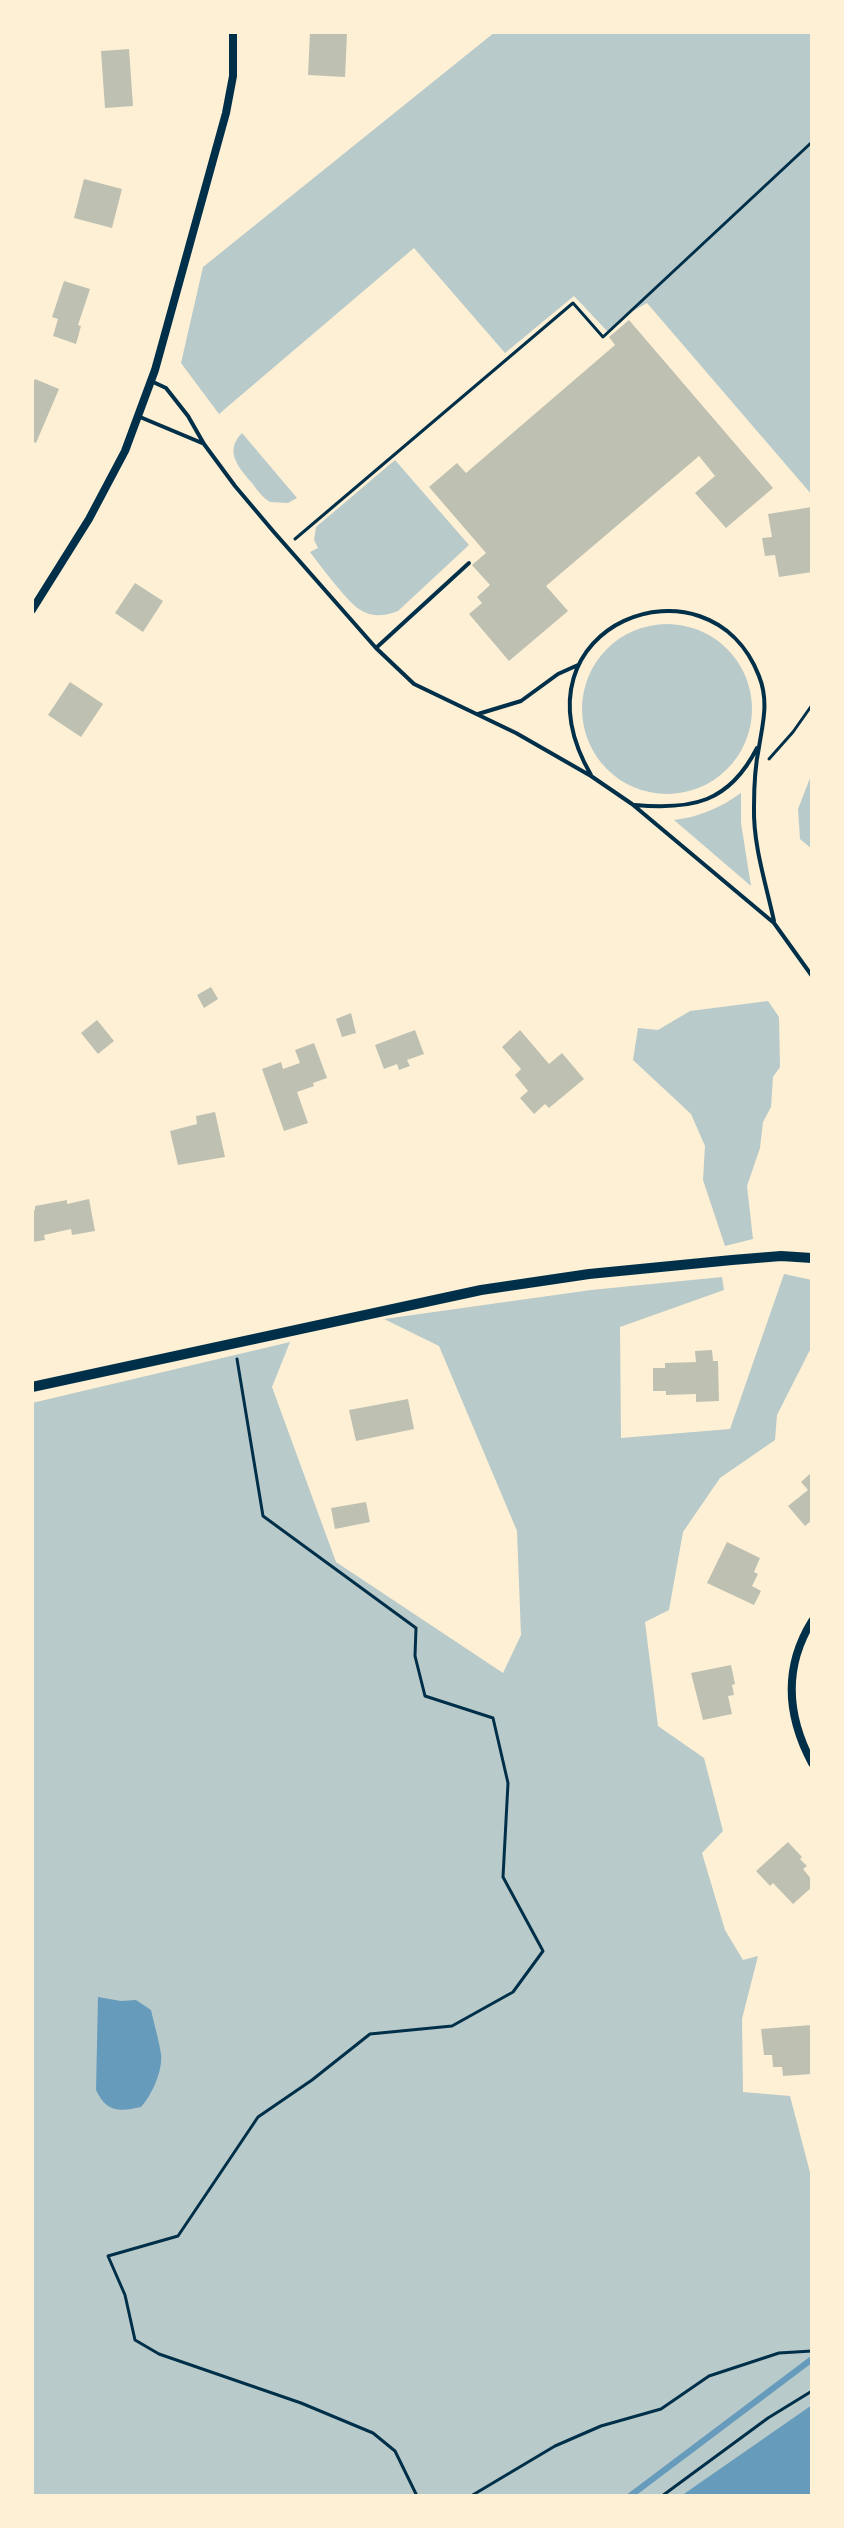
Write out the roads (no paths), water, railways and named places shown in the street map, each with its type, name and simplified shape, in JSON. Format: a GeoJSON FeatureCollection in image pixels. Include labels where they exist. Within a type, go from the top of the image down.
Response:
{"type":"FeatureCollection","features":[{"type":"Feature","properties":{"kind":"street"},"geometry":{"type":"LineString","coordinates":[[32,610],[105,492],[139,416],[226,113],[233,76],[233,32]]}},
{"type":"Feature","properties":{"kind":"street"},"geometry":{"type":"LineString","coordinates":[[32,1387],[481,1290],[543,1280],[756,1258],[812,1258]]}},
{"type":"Feature","properties":{"kind":"street"},"geometry":{"type":"LineString","coordinates":[[812,1621],[800,1641],[791,1687],[795,1725],[812,1763]]}},
{"type":"Feature","properties":{"kind":"lane"},"geometry":{"type":"LineString","coordinates":[[151,381],[166,388],[235,486],[286,547],[376,648],[414,684],[478,714],[591,776],[632,804],[774,923],[812,976]]}},
{"type":"Feature","properties":{"kind":"lane"},"geometry":{"type":"LineString","coordinates":[[139,416],[204,444]]}},
{"type":"Feature","properties":{"kind":"lane"},"geometry":{"type":"LineString","coordinates":[[376,648],[469,563]]}},
{"type":"Feature","properties":{"kind":"lane"},"geometry":{"type":"LineString","coordinates":[[591,776],[578,754],[569,721],[570,687],[578,665],[602,635],[619,622],[637,615],[677,611],[714,623],[743,647],[761,679],[765,719],[753,809],[774,923]]}},
{"type":"Feature","properties":{"kind":"lane"},"geometry":{"type":"LineString","coordinates":[[478,714],[521,701],[558,674],[578,665]]}},
{"type":"Feature","properties":{"kind":"lane"},"geometry":{"type":"LineString","coordinates":[[632,804],[666,808],[702,802],[734,782],[759,746]]}},
{"type":"Feature","properties":{"kind":"water"},"geometry":{"type":"Polygon","coordinates":[[[98,1997],[136,2000],[151,2010],[161,2060],[156,2082],[141,2107],[114,2109],[104,2103],[96,2090],[98,1997]]]}},
{"type":"Feature","properties":{"kind":"water"},"geometry":{"type":"Polygon","coordinates":[[[812,2405],[812,2496],[681,2496],[812,2405]]]}},
{"type":"Feature","properties":{"kind":"waterway"},"geometry":{"type":"LineString","coordinates":[[630,2496],[812,2359]]}}]}
